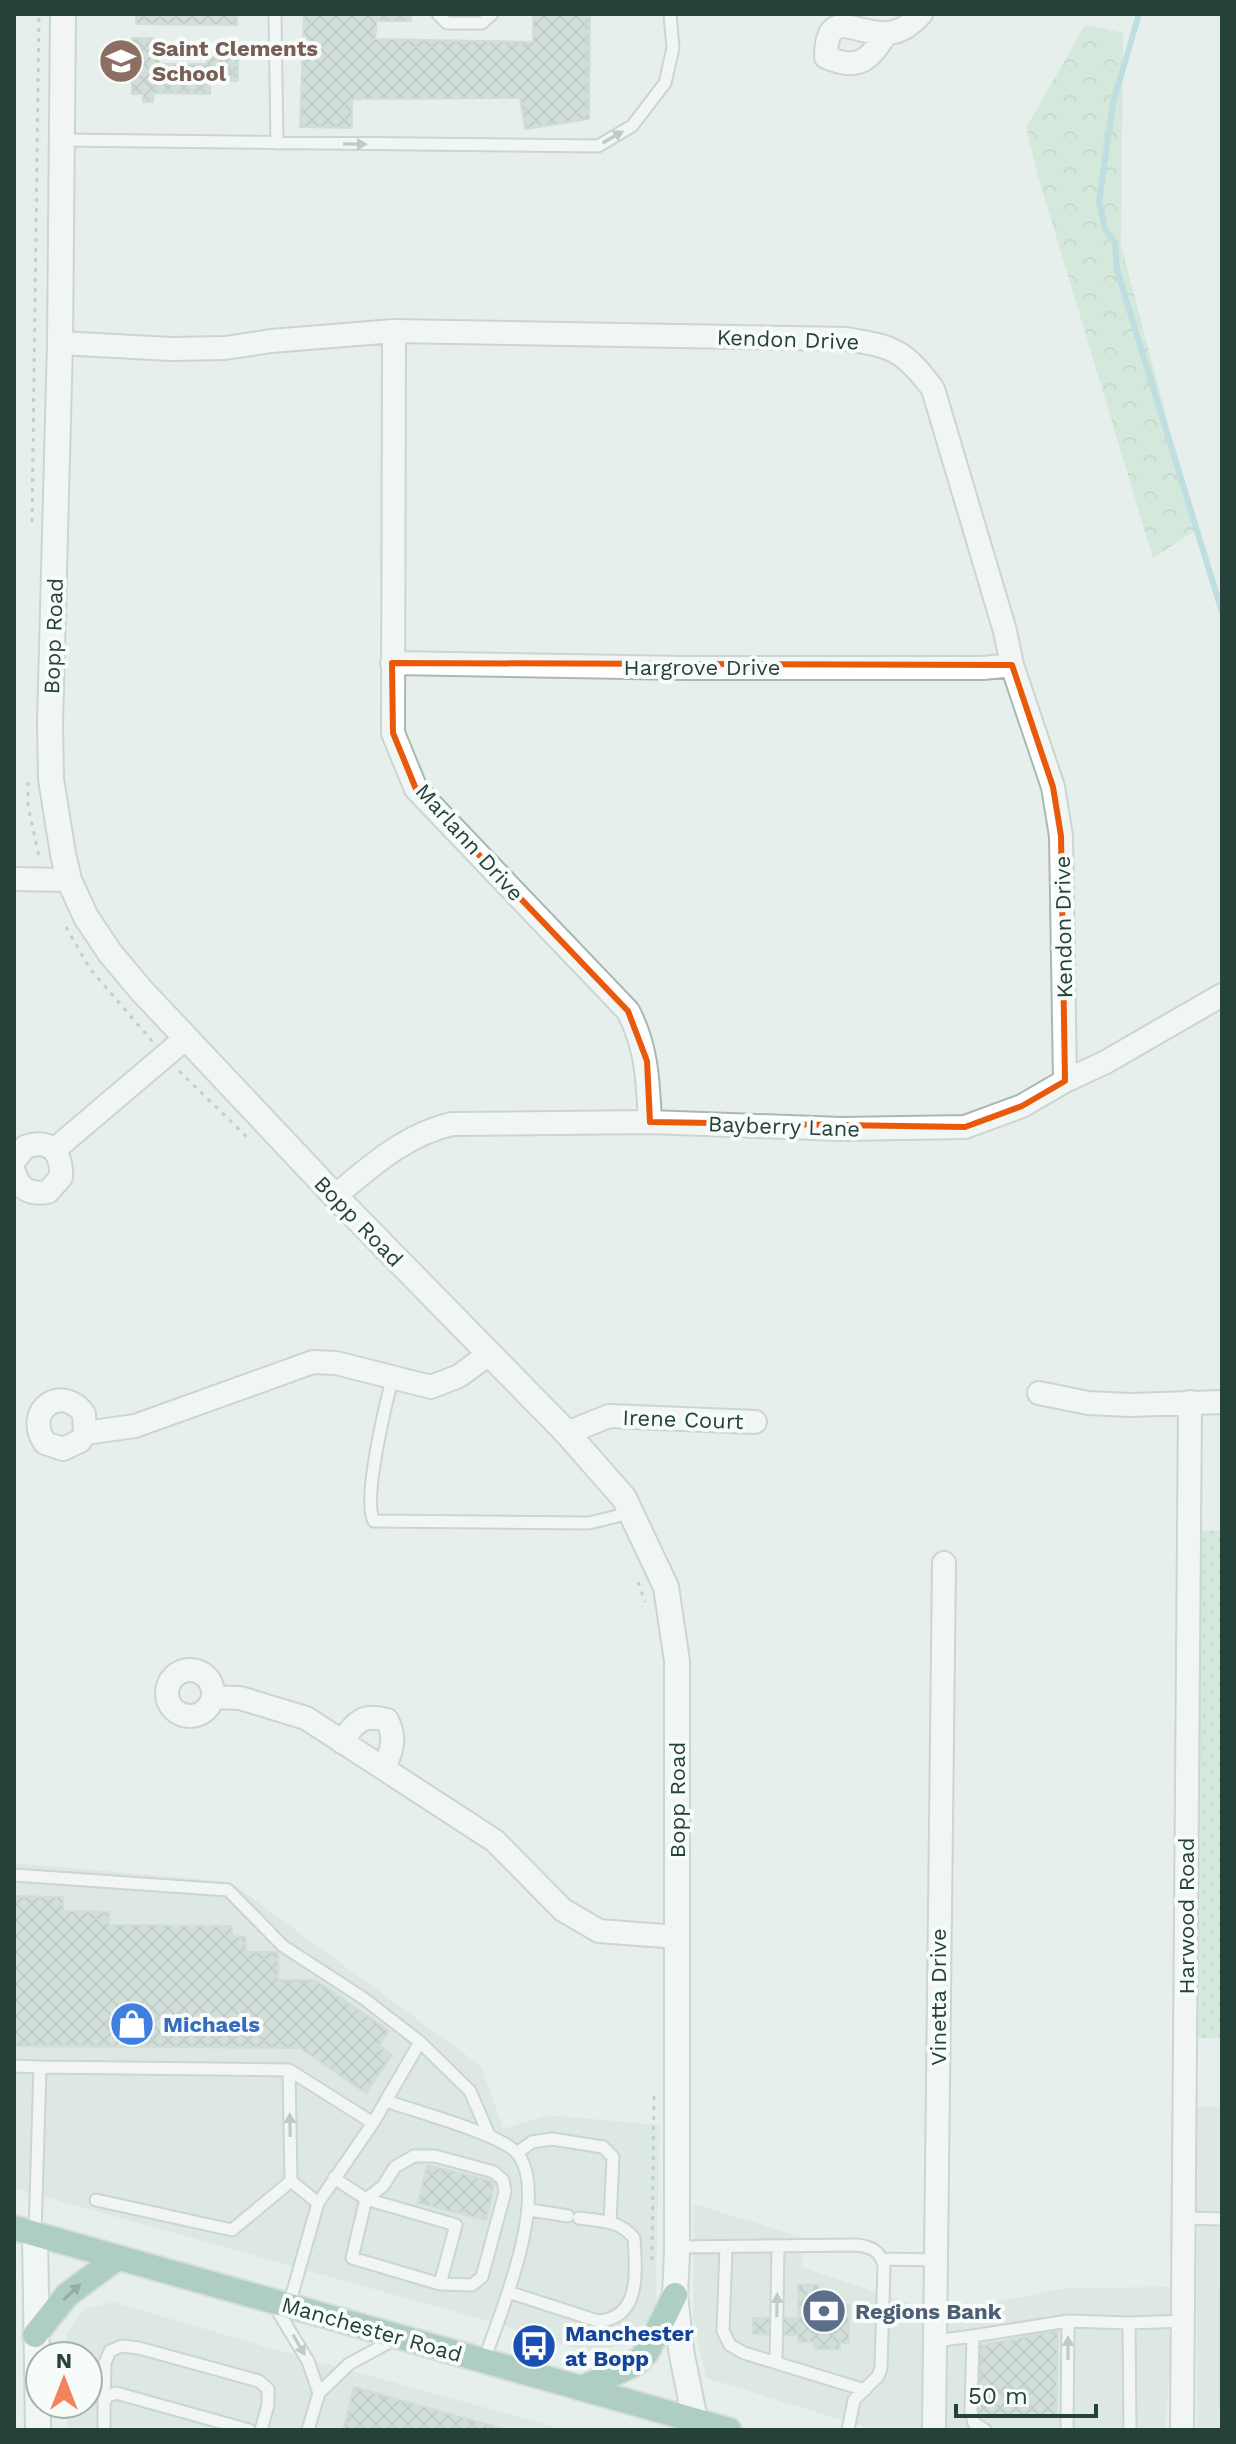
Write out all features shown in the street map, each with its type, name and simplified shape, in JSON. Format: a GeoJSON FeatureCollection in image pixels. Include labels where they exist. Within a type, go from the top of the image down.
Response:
{"type":"FeatureCollection","features":[{"type":"Feature","properties":{"kind":"main road","name":"Manchester Road"},"geometry":{"type":"LineString","coordinates":[[24,2231],[582,2388],[696,2425],[729,2430]]}},
{"type":"Feature","properties":{"kind":"main road"},"geometry":{"type":"LineString","coordinates":[[35,2335],[67,2295],[117,2258]]}},
{"type":"Feature","properties":{"kind":"main road"},"geometry":{"type":"LineString","coordinates":[[582,2388],[635,2364],[647,2352],[675,2295]]}},
{"type":"Feature","properties":{"kind":"street","name":"Bopp Road"},"geometry":{"type":"LineString","coordinates":[[63,14],[60,343],[50,738],[51,779],[69,880],[86,917],[110,953],[186,1038],[335,1196],[567,1433],[624,1498],[666,1587],[677,1661],[675,2295],[681,2350],[696,2425]]}},
{"type":"Feature","properties":{"kind":"street"},"geometry":{"type":"LineString","coordinates":[[886,33],[908,27],[921,14]]}},
{"type":"Feature","properties":{"kind":"street","name":"Kendon Drive"},"geometry":{"type":"LineString","coordinates":[[60,343],[171,349],[225,348],[299,338],[394,331],[847,339],[884,345],[913,362],[933,389],[1005,631],[1012,665],[1053,787],[1061,836],[1065,1081]]}},
{"type":"Feature","properties":{"kind":"street","name":"Marlann Drive"},"geometry":{"type":"LineString","coordinates":[[394,331],[393,733],[416,789],[628,1011],[637,1027],[647,1061],[650,1122]]}},
{"type":"Feature","properties":{"kind":"street","name":"Hargrove Drive"},"geometry":{"type":"LineString","coordinates":[[392,663],[733,668],[983,668],[1012,665]]}},
{"type":"Feature","properties":{"kind":"street"},"geometry":{"type":"LineString","coordinates":[[14,879],[69,880]]}},
{"type":"Feature","properties":{"kind":"street","name":"Bayberry Lane"},"geometry":{"type":"LineString","coordinates":[[335,1196],[402,1144],[437,1127],[474,1122],[650,1122],[841,1129],[965,1127],[1022,1106],[1222,995]]}},
{"type":"Feature","properties":{"kind":"street"},"geometry":{"type":"LineString","coordinates":[[54,1150],[186,1038]]}},
{"type":"Feature","properties":{"kind":"street"},"geometry":{"type":"LineString","coordinates":[[14,1161],[19,1152],[29,1145],[42,1144],[54,1150],[62,1161],[61,1177],[48,1192],[25,1190],[17,1182],[14,1172]]}},
{"type":"Feature","properties":{"kind":"street"},"geometry":{"type":"LineString","coordinates":[[85,1433],[135,1426],[313,1362],[336,1363],[431,1387],[459,1376],[489,1354]]}},
{"type":"Feature","properties":{"kind":"street"},"geometry":{"type":"LineString","coordinates":[[1039,1393],[1088,1403],[1222,1402]]}},
{"type":"Feature","properties":{"kind":"street","name":"Harwood Road"},"geometry":{"type":"LineString","coordinates":[[1182,2430],[1190,1402]]}},
{"type":"Feature","properties":{"kind":"street","name":"Irene Court"},"geometry":{"type":"LineString","coordinates":[[567,1433],[609,1416],[755,1422]]}},
{"type":"Feature","properties":{"kind":"street","name":"Vinetta Drive"},"geometry":{"type":"LineString","coordinates":[[934,2430],[944,1563]]}},
{"type":"Feature","properties":{"kind":"street"},"geometry":{"type":"LineString","coordinates":[[213,1697],[240,1698],[306,1718],[495,1841],[563,1910],[599,1931],[677,1937]]}},
{"type":"Feature","properties":{"kind":"street"},"geometry":{"type":"LineString","coordinates":[[342,1742],[361,1720],[372,1716],[387,1720],[393,1733],[393,1747],[384,1769]]}},
{"type":"Feature","properties":{"kind":"street"},"geometry":{"type":"LineString","coordinates":[[24,2231],[35,2335],[38,2430]]}},
{"type":"Feature","properties":{"kind":"lane"},"geometry":{"type":"LineString","coordinates":[[438,14],[447,23],[482,23],[492,14]]}},
{"type":"Feature","properties":{"kind":"lane"},"geometry":{"type":"LineString","coordinates":[[62,140],[598,146],[632,126],[665,83],[673,48],[670,14]]}},
{"type":"Feature","properties":{"kind":"lane"},"geometry":{"type":"LineString","coordinates":[[275,16],[277,143]]}},
{"type":"Feature","properties":{"kind":"lane"},"geometry":{"type":"LineString","coordinates":[[393,1377],[382,1414],[376,1457],[370,1514],[374,1521],[589,1523],[631,1513]]}},
{"type":"Feature","properties":{"kind":"lane"},"geometry":{"type":"LineString","coordinates":[[14,1875],[228,1890],[283,1946],[363,1998],[420,2042],[470,2091],[489,2135]]}},
{"type":"Feature","properties":{"kind":"lane"},"geometry":{"type":"LineString","coordinates":[[319,2393],[308,2361],[280,2304],[318,2203],[373,2123],[420,2042]]}},
{"type":"Feature","properties":{"kind":"lane"},"geometry":{"type":"LineString","coordinates":[[14,2066],[289,2070],[373,2123]]}},
{"type":"Feature","properties":{"kind":"lane"},"geometry":{"type":"LineString","coordinates":[[24,2231],[40,2067]]}},
{"type":"Feature","properties":{"kind":"lane"},"geometry":{"type":"LineString","coordinates":[[289,2070],[291,2181],[318,2203]]}},
{"type":"Feature","properties":{"kind":"lane"},"geometry":{"type":"LineString","coordinates":[[386,2101],[489,2135],[517,2153],[529,2179],[530,2210],[508,2292],[484,2360]]}},
{"type":"Feature","properties":{"kind":"lane"},"geometry":{"type":"LineString","coordinates":[[517,2153],[532,2142],[552,2139],[603,2147],[613,2157],[610,2222]]}},
{"type":"Feature","properties":{"kind":"lane"},"geometry":{"type":"LineString","coordinates":[[414,2156],[450,2160],[494,2172],[503,2180],[505,2192],[482,2277],[472,2285],[440,2284],[352,2258],[366,2199],[383,2186],[395,2167],[414,2156]]}},
{"type":"Feature","properties":{"kind":"lane"},"geometry":{"type":"LineString","coordinates":[[334,2178],[366,2199],[456,2225],[440,2284]]}},
{"type":"Feature","properties":{"kind":"lane"},"geometry":{"type":"LineString","coordinates":[[96,2200],[232,2230],[291,2181]]}},
{"type":"Feature","properties":{"kind":"lane"},"geometry":{"type":"LineString","coordinates":[[508,2292],[598,2321],[614,2320],[625,2312],[631,2300],[634,2238],[625,2227],[530,2210]]}},
{"type":"Feature","properties":{"kind":"lane"},"geometry":{"type":"LineString","coordinates":[[1185,2218],[1222,2219]]}},
{"type":"Feature","properties":{"kind":"lane"},"geometry":{"type":"LineString","coordinates":[[677,2247],[871,2247],[882,2259],[882,2360],[878,2376],[854,2400],[848,2430]]}},
{"type":"Feature","properties":{"kind":"lane"},"geometry":{"type":"LineString","coordinates":[[726,2248],[723,2321],[726,2339],[736,2350],[865,2390]]}},
{"type":"Feature","properties":{"kind":"lane"},"geometry":{"type":"LineString","coordinates":[[776,2363],[778,2248]]}},
{"type":"Feature","properties":{"kind":"lane"},"geometry":{"type":"LineString","coordinates":[[882,2259],[936,2260]]}},
{"type":"Feature","properties":{"kind":"lane"},"geometry":{"type":"LineString","coordinates":[[935,2341],[1068,2321],[1185,2321]]}},
{"type":"Feature","properties":{"kind":"lane"},"geometry":{"type":"LineString","coordinates":[[1067,2430],[1068,2321]]}},
{"type":"Feature","properties":{"kind":"lane"},"geometry":{"type":"LineString","coordinates":[[1129,2323],[1130,2430]]}},
{"type":"Feature","properties":{"kind":"lane"},"geometry":{"type":"LineString","coordinates":[[973,2336],[971,2411],[974,2423],[985,2430]]}},
{"type":"Feature","properties":{"kind":"lane"},"geometry":{"type":"LineString","coordinates":[[308,2430],[319,2393],[349,2364],[399,2337]]}},
{"type":"Feature","properties":{"kind":"lane"},"geometry":{"type":"LineString","coordinates":[[104,2402],[105,2363],[110,2351],[122,2346],[139,2348],[259,2381],[268,2389],[268,2405],[261,2430]]}},
{"type":"Feature","properties":{"kind":"lane"},"geometry":{"type":"LineString","coordinates":[[104,2402],[116,2393],[249,2430]]}},
{"type":"Feature","properties":{"kind":"highlighted area"},"geometry":{"type":"Polygon","coordinates":[[[392,663],[1012,665],[1053,787],[1061,836],[1065,1081],[1022,1106],[965,1127],[650,1122],[647,1061],[628,1011],[416,789],[393,733],[392,663]]]}},
{"type":"Feature","properties":{"kind":"shaded area"},"geometry":{"type":"Polygon","coordinates":[[[14,1863],[230,1882],[481,2066],[503,2129],[547,2115],[660,2125],[655,2311],[628,2345],[584,2351],[14,2188],[14,1863]]]}},
{"type":"Feature","properties":{"kind":"shaded area"},"geometry":{"type":"Polygon","coordinates":[[[1197,2106],[1222,2107],[1222,2430],[1197,2430],[1197,2106]]]}},
{"type":"Feature","properties":{"kind":"shaded area"},"geometry":{"type":"Polygon","coordinates":[[[694,2204],[801,2237],[802,2267],[926,2309],[950,2311],[1067,2288],[1176,2287],[1165,2430],[875,2430],[706,2378],[693,2321],[694,2204]]]}},
{"type":"Feature","properties":{"kind":"shaded area"},"geometry":{"type":"Polygon","coordinates":[[[113,2302],[566,2430],[67,2430],[67,2420],[104,2420],[104,2340],[67,2340],[67,2334],[84,2309],[113,2302]]]}},
{"type":"Feature","properties":{"kind":"green space"},"geometry":{"type":"Polygon","coordinates":[[[1085,25],[1123,33],[1121,245],[1196,530],[1153,558],[1026,128],[1085,25]]]}},
{"type":"Feature","properties":{"kind":"green space"},"geometry":{"type":"Polygon","coordinates":[[[1222,1530],[1222,2038],[1195,2038],[1200,1531],[1222,1530]]]}},
{"type":"Feature","properties":{"kind":"building"},"geometry":{"type":"Polygon","coordinates":[[[136,14],[237,14],[237,25],[136,24],[136,14]]]}},
{"type":"Feature","properties":{"kind":"building"},"geometry":{"type":"Polygon","coordinates":[[[304,14],[411,14],[411,21],[377,21],[375,39],[533,42],[533,14],[590,14],[589,119],[525,129],[520,98],[352,99],[352,128],[300,127],[304,14]]]}},
{"type":"Feature","properties":{"kind":"building"},"geometry":{"type":"Polygon","coordinates":[[[132,38],[153,38],[153,58],[159,58],[159,64],[207,64],[207,57],[238,57],[238,81],[210,81],[210,94],[153,93],[153,102],[143,102],[143,94],[132,94],[132,38]]]}},
{"type":"Feature","properties":{"kind":"building"},"geometry":{"type":"Polygon","coordinates":[[[14,1896],[63,1897],[63,1911],[109,1912],[109,1925],[232,1926],[232,1936],[246,1937],[246,1952],[278,1952],[278,1980],[315,1980],[389,2031],[379,2045],[392,2055],[366,2093],[300,2048],[14,2046],[14,1896]]]}},
{"type":"Feature","properties":{"kind":"building"},"geometry":{"type":"Polygon","coordinates":[[[427,2165],[495,2182],[486,2220],[418,2203],[427,2165]]]}},
{"type":"Feature","properties":{"kind":"building","name":"Regions Bank"},"geometry":{"type":"Polygon","coordinates":[[[798,2285],[819,2285],[819,2304],[849,2305],[849,2343],[840,2343],[840,2349],[815,2349],[815,2342],[798,2342],[798,2285]]]}},
{"type":"Feature","properties":{"kind":"building"},"geometry":{"type":"Polygon","coordinates":[[[1222,2288],[1222,2407],[1220,2407],[1222,2288]]]}},
{"type":"Feature","properties":{"kind":"building"},"geometry":{"type":"Polygon","coordinates":[[[753,2318],[798,2318],[798,2335],[753,2334],[753,2318]]]}},
{"type":"Feature","properties":{"kind":"building"},"geometry":{"type":"Polygon","coordinates":[[[1058,2330],[1056,2415],[978,2417],[978,2346],[1058,2330]]]}},
{"type":"Feature","properties":{"kind":"building"},"geometry":{"type":"Polygon","coordinates":[[[354,2387],[507,2430],[343,2430],[354,2387]]]}},
{"type":"Feature","properties":{"kind":"waterway"},"geometry":{"type":"LineString","coordinates":[[1139,14],[1113,103],[1099,202],[1105,229],[1115,243],[1117,270],[1222,612]]}},
{"type":"Feature","properties":{"kind":"place","name":"Saint Clements School"},"geometry":{"type":"Point","coordinates":[121,61]}},
{"type":"Feature","properties":{"kind":"place","name":"Michaels"},"geometry":{"type":"Point","coordinates":[132,2024]}},
{"type":"Feature","properties":{"kind":"place","name":"Regions Bank"},"geometry":{"type":"Point","coordinates":[824,2311]}},
{"type":"Feature","properties":{"kind":"place","name":"Manchester at Bopp"},"geometry":{"type":"Point","coordinates":[534,2346]}}]}
